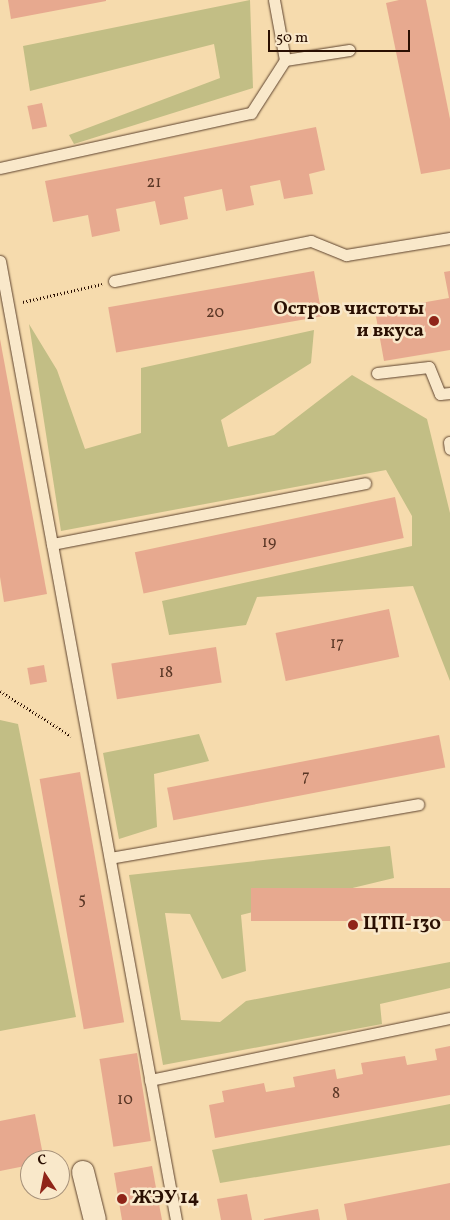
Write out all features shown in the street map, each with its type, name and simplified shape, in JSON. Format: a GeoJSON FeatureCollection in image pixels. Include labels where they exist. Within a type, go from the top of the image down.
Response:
{"type":"FeatureCollection","features":[{"type":"Feature","properties":{"kind":"street"},"geometry":{"type":"LineString","coordinates":[[83,1172],[95,1220]]}},
{"type":"Feature","properties":{"kind":"lane"},"geometry":{"type":"LineString","coordinates":[[0,168],[251,113],[286,60],[274,0]]}},
{"type":"Feature","properties":{"kind":"lane"},"geometry":{"type":"LineString","coordinates":[[286,60],[348,50]]}},
{"type":"Feature","properties":{"kind":"lane"},"geometry":{"type":"LineString","coordinates":[[114,281],[311,241],[346,255],[450,238]]}},
{"type":"Feature","properties":{"kind":"lane"},"geometry":{"type":"LineString","coordinates":[[0,261],[176,1220]]}},
{"type":"Feature","properties":{"kind":"lane"},"geometry":{"type":"LineString","coordinates":[[377,373],[429,367],[440,394],[450,393]]}},
{"type":"Feature","properties":{"kind":"lane"},"geometry":{"type":"LineString","coordinates":[[52,544],[365,482]]}},
{"type":"Feature","properties":{"kind":"lane"},"geometry":{"type":"LineString","coordinates":[[110,858],[418,804]]}},
{"type":"Feature","properties":{"kind":"lane"},"geometry":{"type":"LineString","coordinates":[[150,1080],[450,1018]]}},
{"type":"Feature","properties":{"kind":"path"},"geometry":{"type":"LineString","coordinates":[[8,305],[114,281]]}},
{"type":"Feature","properties":{"kind":"path"},"geometry":{"type":"LineString","coordinates":[[0,691],[89,747]]}},
{"type":"Feature","properties":{"kind":"shaded area"},"geometry":{"type":"Polygon","coordinates":[[[250,0],[253,88],[74,144],[69,135],[220,78],[214,44],[30,91],[23,46],[250,0]]]}},
{"type":"Feature","properties":{"kind":"shaded area"},"geometry":{"type":"Polygon","coordinates":[[[29,324],[57,370],[85,449],[141,433],[141,368],[314,330],[311,363],[221,420],[228,447],[274,435],[352,375],[427,419],[450,513],[450,681],[413,586],[257,597],[246,625],[169,635],[162,601],[412,546],[412,516],[386,470],[61,531],[29,324]]]}},
{"type":"Feature","properties":{"kind":"shaded area"},"geometry":{"type":"Polygon","coordinates":[[[0,720],[18,724],[76,1017],[0,1031],[0,720]]]}},
{"type":"Feature","properties":{"kind":"shaded area"},"geometry":{"type":"Polygon","coordinates":[[[199,734],[209,761],[154,774],[157,827],[119,839],[103,753],[199,734]]]}},
{"type":"Feature","properties":{"kind":"shaded area"},"geometry":{"type":"Polygon","coordinates":[[[390,846],[394,878],[241,915],[246,971],[222,979],[190,914],[165,913],[181,1020],[220,1022],[246,1001],[450,962],[450,988],[380,1004],[382,1024],[163,1065],[129,875],[390,846]]]}},
{"type":"Feature","properties":{"kind":"shaded area"},"geometry":{"type":"Polygon","coordinates":[[[450,1104],[450,1145],[220,1183],[212,1150],[450,1104]]]}},
{"type":"Feature","properties":{"kind":"building"},"geometry":{"type":"Polygon","coordinates":[[[8,0],[106,0],[106,1],[11,19],[8,0]]]}},
{"type":"Feature","properties":{"kind":"building"},"geometry":{"type":"Polygon","coordinates":[[[399,0],[426,0],[450,119],[450,169],[421,174],[386,3],[399,0]]]}},
{"type":"Feature","properties":{"kind":"building"},"geometry":{"type":"Polygon","coordinates":[[[42,103],[47,126],[32,130],[27,106],[42,103]]]}},
{"type":"Feature","properties":{"kind":"building"},"geometry":{"type":"Polygon","coordinates":[[[316,127],[325,170],[309,174],[313,194],[284,199],[280,180],[250,186],[254,205],[226,211],[222,189],[184,197],[188,219],[160,225],[155,201],[116,209],[120,231],[92,237],[88,215],[53,222],[45,181],[316,127]]]}},
{"type":"Feature","properties":{"kind":"building"},"geometry":{"type":"Polygon","coordinates":[[[314,271],[322,316],[116,353],[108,307],[314,271]]]}},
{"type":"Feature","properties":{"kind":"building"},"geometry":{"type":"Polygon","coordinates":[[[450,271],[450,350],[384,361],[375,311],[449,298],[444,272],[450,271]]]}},
{"type":"Feature","properties":{"kind":"building"},"geometry":{"type":"Polygon","coordinates":[[[0,339],[47,594],[4,602],[0,577],[0,339]]]}},
{"type":"Feature","properties":{"kind":"building"},"geometry":{"type":"Polygon","coordinates":[[[395,497],[404,538],[144,593],[135,552],[395,497]]]}},
{"type":"Feature","properties":{"kind":"building"},"geometry":{"type":"Polygon","coordinates":[[[389,609],[399,657],[286,681],[276,633],[389,609]]]}},
{"type":"Feature","properties":{"kind":"building"},"geometry":{"type":"Polygon","coordinates":[[[216,647],[222,683],[117,699],[111,664],[216,647]]]}},
{"type":"Feature","properties":{"kind":"building"},"geometry":{"type":"Polygon","coordinates":[[[44,665],[47,682],[30,685],[27,668],[44,665]]]}},
{"type":"Feature","properties":{"kind":"building"},"geometry":{"type":"Polygon","coordinates":[[[439,735],[445,767],[173,820],[167,788],[439,735]]]}},
{"type":"Feature","properties":{"kind":"building"},"geometry":{"type":"Polygon","coordinates":[[[80,772],[124,1022],[84,1029],[40,779],[80,772]]]}},
{"type":"Feature","properties":{"kind":"building"},"geometry":{"type":"Polygon","coordinates":[[[251,888],[450,888],[450,921],[251,921],[251,888]]]}},
{"type":"Feature","properties":{"kind":"building"},"geometry":{"type":"Polygon","coordinates":[[[450,1046],[450,1095],[215,1138],[209,1105],[224,1102],[222,1091],[264,1083],[266,1092],[295,1087],[293,1077],[335,1069],[337,1079],[363,1074],[361,1063],[405,1056],[407,1065],[437,1060],[435,1049],[450,1046]]]}},
{"type":"Feature","properties":{"kind":"building"},"geometry":{"type":"Polygon","coordinates":[[[137,1053],[151,1141],[113,1147],[99,1059],[137,1053]]]}},
{"type":"Feature","properties":{"kind":"building"},"geometry":{"type":"Polygon","coordinates":[[[35,1114],[42,1150],[20,1150],[20,1167],[0,1171],[0,1121],[35,1114]]]}},
{"type":"Feature","properties":{"kind":"building"},"geometry":{"type":"Polygon","coordinates":[[[152,1166],[162,1220],[122,1220],[114,1173],[152,1166]]]}},
{"type":"Feature","properties":{"kind":"building"},"geometry":{"type":"Polygon","coordinates":[[[450,1183],[450,1220],[347,1220],[344,1204],[450,1183]]]}},
{"type":"Feature","properties":{"kind":"building"},"geometry":{"type":"Polygon","coordinates":[[[247,1194],[252,1220],[221,1220],[217,1199],[247,1194]]]}},
{"type":"Feature","properties":{"kind":"building"},"geometry":{"type":"Polygon","coordinates":[[[318,1209],[320,1220],[264,1220],[264,1219],[318,1209]]]}},
{"type":"Feature","properties":{"kind":"place","name":"Остров чистоты и вкуса"},"geometry":{"type":"Point","coordinates":[434,321]}},
{"type":"Feature","properties":{"kind":"place","name":"ЦТП-130"},"geometry":{"type":"Point","coordinates":[353,925]}},
{"type":"Feature","properties":{"kind":"place","name":"ЖЭУ 14"},"geometry":{"type":"Point","coordinates":[122,1199]}}]}
